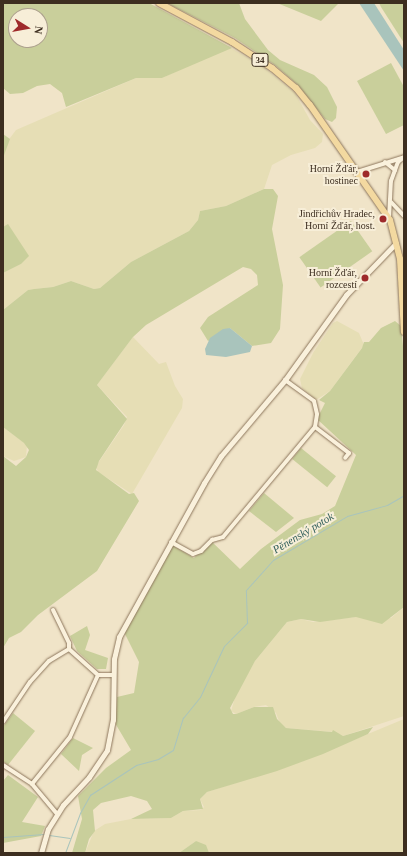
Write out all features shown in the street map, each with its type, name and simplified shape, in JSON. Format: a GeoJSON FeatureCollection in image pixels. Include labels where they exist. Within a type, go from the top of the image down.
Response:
{"type":"FeatureCollection","features":[{"type":"Feature","properties":{"kind":"main road","name":"34"},"geometry":{"type":"LineString","coordinates":[[159,3],[232,42],[285,79],[310,105],[389,218],[396,243],[403,304],[404,332]]}},
{"type":"Feature","properties":{"kind":"street"},"geometry":{"type":"LineString","coordinates":[[357,172],[403,157]]}},
{"type":"Feature","properties":{"kind":"street"},"geometry":{"type":"LineString","coordinates":[[389,218],[391,202],[390,188],[395,170],[403,157]]}},
{"type":"Feature","properties":{"kind":"street"},"geometry":{"type":"LineString","coordinates":[[385,162],[395,170]]}},
{"type":"Feature","properties":{"kind":"street"},"geometry":{"type":"LineString","coordinates":[[391,202],[404,216]]}},
{"type":"Feature","properties":{"kind":"street"},"geometry":{"type":"LineString","coordinates":[[41,853],[48,829],[57,814],[89,778],[107,750],[113,720],[114,675],[119,637],[171,542],[221,456],[285,380],[346,295],[396,243]]}},
{"type":"Feature","properties":{"kind":"street"},"geometry":{"type":"LineString","coordinates":[[171,542],[193,554],[200,551],[212,540],[222,537],[315,427],[316,414],[314,401],[285,380]]}},
{"type":"Feature","properties":{"kind":"street"},"geometry":{"type":"LineString","coordinates":[[315,427],[349,453],[345,458]]}},
{"type":"Feature","properties":{"kind":"street"},"geometry":{"type":"LineString","coordinates":[[53,610],[69,643],[69,649],[98,675],[114,675]]}},
{"type":"Feature","properties":{"kind":"street"},"geometry":{"type":"LineString","coordinates":[[3,722],[30,682],[49,661],[69,649]]}},
{"type":"Feature","properties":{"kind":"street"},"geometry":{"type":"LineString","coordinates":[[32,784],[70,737],[98,675]]}},
{"type":"Feature","properties":{"kind":"street"},"geometry":{"type":"LineString","coordinates":[[3,765],[32,784],[57,814]]}},
{"type":"Feature","properties":{"kind":"shaded area"},"geometry":{"type":"Polygon","coordinates":[[[229,47],[262,66],[295,93],[310,120],[323,134],[322,142],[315,148],[291,155],[272,165],[264,189],[226,206],[200,211],[198,220],[189,231],[131,262],[100,288],[94,289],[71,281],[53,287],[28,290],[3,310],[3,273],[21,264],[8,225],[3,227],[3,158],[7,142],[16,130],[136,78],[162,78],[229,47]]]}},
{"type":"Feature","properties":{"kind":"shaded area"},"geometry":{"type":"Polygon","coordinates":[[[337,321],[359,333],[364,345],[330,391],[316,400],[302,388],[300,379],[313,353],[333,323],[337,321]]]}},
{"type":"Feature","properties":{"kind":"shaded area"},"geometry":{"type":"Polygon","coordinates":[[[133,337],[159,364],[166,362],[175,386],[183,399],[182,408],[132,494],[98,472],[96,466],[124,425],[127,417],[97,385],[133,337]]]}},
{"type":"Feature","properties":{"kind":"shaded area"},"geometry":{"type":"Polygon","coordinates":[[[3,427],[27,445],[26,457],[14,461],[3,456],[3,427]]]}},
{"type":"Feature","properties":{"kind":"shaded area"},"geometry":{"type":"Polygon","coordinates":[[[404,607],[404,716],[343,736],[334,732],[286,728],[280,724],[276,713],[266,705],[254,707],[236,714],[231,711],[236,694],[255,661],[287,622],[301,619],[313,622],[356,617],[391,618],[404,607]]]}},
{"type":"Feature","properties":{"kind":"shaded area"},"geometry":{"type":"Polygon","coordinates":[[[404,719],[404,853],[209,853],[196,841],[179,853],[85,853],[94,831],[105,824],[131,819],[171,818],[183,811],[201,810],[204,807],[200,799],[207,792],[303,761],[404,719]]]}},
{"type":"Feature","properties":{"kind":"green space"},"geometry":{"type":"Polygon","coordinates":[[[3,3],[149,3],[232,48],[162,78],[136,78],[66,107],[62,93],[50,84],[37,86],[23,93],[10,94],[3,88],[3,3]]]}},
{"type":"Feature","properties":{"kind":"green space"},"geometry":{"type":"Polygon","coordinates":[[[167,3],[239,3],[245,19],[268,50],[280,60],[314,75],[327,87],[337,107],[336,118],[332,122],[325,119],[298,85],[275,65],[235,38],[167,3]]]}},
{"type":"Feature","properties":{"kind":"green space"},"geometry":{"type":"Polygon","coordinates":[[[277,3],[339,3],[321,21],[277,3]]]}},
{"type":"Feature","properties":{"kind":"green space"},"geometry":{"type":"Polygon","coordinates":[[[379,3],[404,3],[404,43],[381,7],[379,3]]]}},
{"type":"Feature","properties":{"kind":"green space"},"geometry":{"type":"Polygon","coordinates":[[[391,63],[404,87],[404,125],[386,134],[357,81],[391,63]]]}},
{"type":"Feature","properties":{"kind":"green space"},"geometry":{"type":"Polygon","coordinates":[[[3,134],[10,139],[3,158],[3,134]]]}},
{"type":"Feature","properties":{"kind":"green space"},"geometry":{"type":"Polygon","coordinates":[[[264,189],[273,189],[278,196],[272,229],[283,285],[280,329],[271,343],[252,346],[230,328],[208,341],[200,328],[208,317],[258,285],[257,275],[251,269],[243,267],[146,325],[133,337],[97,385],[127,419],[99,461],[96,470],[129,494],[134,493],[139,501],[97,571],[38,615],[21,632],[9,638],[3,648],[3,456],[16,466],[26,457],[29,450],[24,443],[3,427],[3,310],[28,290],[53,287],[71,281],[94,289],[100,288],[131,262],[189,231],[198,220],[200,211],[226,206],[264,189]]]}},
{"type":"Feature","properties":{"kind":"green space"},"geometry":{"type":"Polygon","coordinates":[[[351,221],[372,251],[321,287],[299,257],[351,221]]]}},
{"type":"Feature","properties":{"kind":"green space"},"geometry":{"type":"Polygon","coordinates":[[[8,224],[29,256],[21,264],[3,273],[3,227],[8,224]]]}},
{"type":"Feature","properties":{"kind":"green space"},"geometry":{"type":"Polygon","coordinates":[[[395,321],[401,326],[404,356],[404,607],[382,624],[356,617],[320,622],[301,619],[287,622],[255,661],[230,708],[233,714],[236,714],[254,707],[273,707],[277,719],[286,728],[332,732],[333,730],[343,736],[373,727],[368,734],[323,754],[277,771],[207,792],[200,799],[203,809],[183,811],[171,818],[131,819],[152,809],[147,801],[131,796],[101,803],[93,810],[95,831],[89,839],[85,853],[72,853],[82,819],[78,796],[106,768],[131,750],[115,723],[117,697],[134,693],[139,662],[124,632],[172,545],[194,558],[210,540],[240,569],[261,549],[300,520],[322,514],[335,506],[356,455],[317,419],[325,403],[319,400],[330,391],[362,348],[364,342],[369,342],[381,328],[395,321]]]}},
{"type":"Feature","properties":{"kind":"green space"},"geometry":{"type":"Polygon","coordinates":[[[301,448],[336,476],[327,487],[292,459],[301,448]]]}},
{"type":"Feature","properties":{"kind":"green space"},"geometry":{"type":"Polygon","coordinates":[[[264,493],[294,518],[276,532],[249,511],[264,493]]]}},
{"type":"Feature","properties":{"kind":"green space"},"geometry":{"type":"Polygon","coordinates":[[[87,626],[90,635],[85,650],[108,658],[106,669],[97,669],[77,651],[70,636],[87,626]]]}},
{"type":"Feature","properties":{"kind":"green space"},"geometry":{"type":"Polygon","coordinates":[[[13,713],[35,731],[8,765],[3,761],[3,727],[13,713]]]}},
{"type":"Feature","properties":{"kind":"green space"},"geometry":{"type":"Polygon","coordinates":[[[73,738],[93,748],[82,755],[79,771],[61,754],[73,738]]]}},
{"type":"Feature","properties":{"kind":"green space"},"geometry":{"type":"Polygon","coordinates":[[[8,775],[38,797],[22,822],[45,826],[41,836],[3,843],[3,781],[8,775]]]}},
{"type":"Feature","properties":{"kind":"green space"},"geometry":{"type":"Polygon","coordinates":[[[196,841],[206,845],[209,853],[179,853],[196,841]]]}},
{"type":"Feature","properties":{"kind":"water"},"geometry":{"type":"Polygon","coordinates":[[[359,3],[374,3],[404,50],[404,71],[359,3]]]}},
{"type":"Feature","properties":{"kind":"water"},"geometry":{"type":"Polygon","coordinates":[[[230,328],[252,346],[250,352],[226,357],[206,355],[205,349],[210,338],[223,329],[230,328]]]}},
{"type":"Feature","properties":{"kind":"waterway","name":"Pěnenský potok"},"geometry":{"type":"LineString","coordinates":[[65,853],[80,813],[90,795],[136,765],[158,759],[173,750],[183,718],[200,697],[224,646],[247,623],[246,590],[273,560],[347,516],[387,505],[404,495]]}},
{"type":"Feature","properties":{"kind":"waterway"},"geometry":{"type":"LineString","coordinates":[[3,837],[44,834]]}},
{"type":"Feature","properties":{"kind":"waterway"},"geometry":{"type":"LineString","coordinates":[[49,835],[70,838]]}},
{"type":"Feature","properties":{"kind":"place","name":"Horní Žďár, hostinec"},"geometry":{"type":"Point","coordinates":[366,174]}},
{"type":"Feature","properties":{"kind":"place","name":"Jindřichův Hradec, Horní Žďár, host."},"geometry":{"type":"Point","coordinates":[383,219]}},
{"type":"Feature","properties":{"kind":"place","name":"Horní Žďár, rozcestí"},"geometry":{"type":"Point","coordinates":[365,278]}}]}
